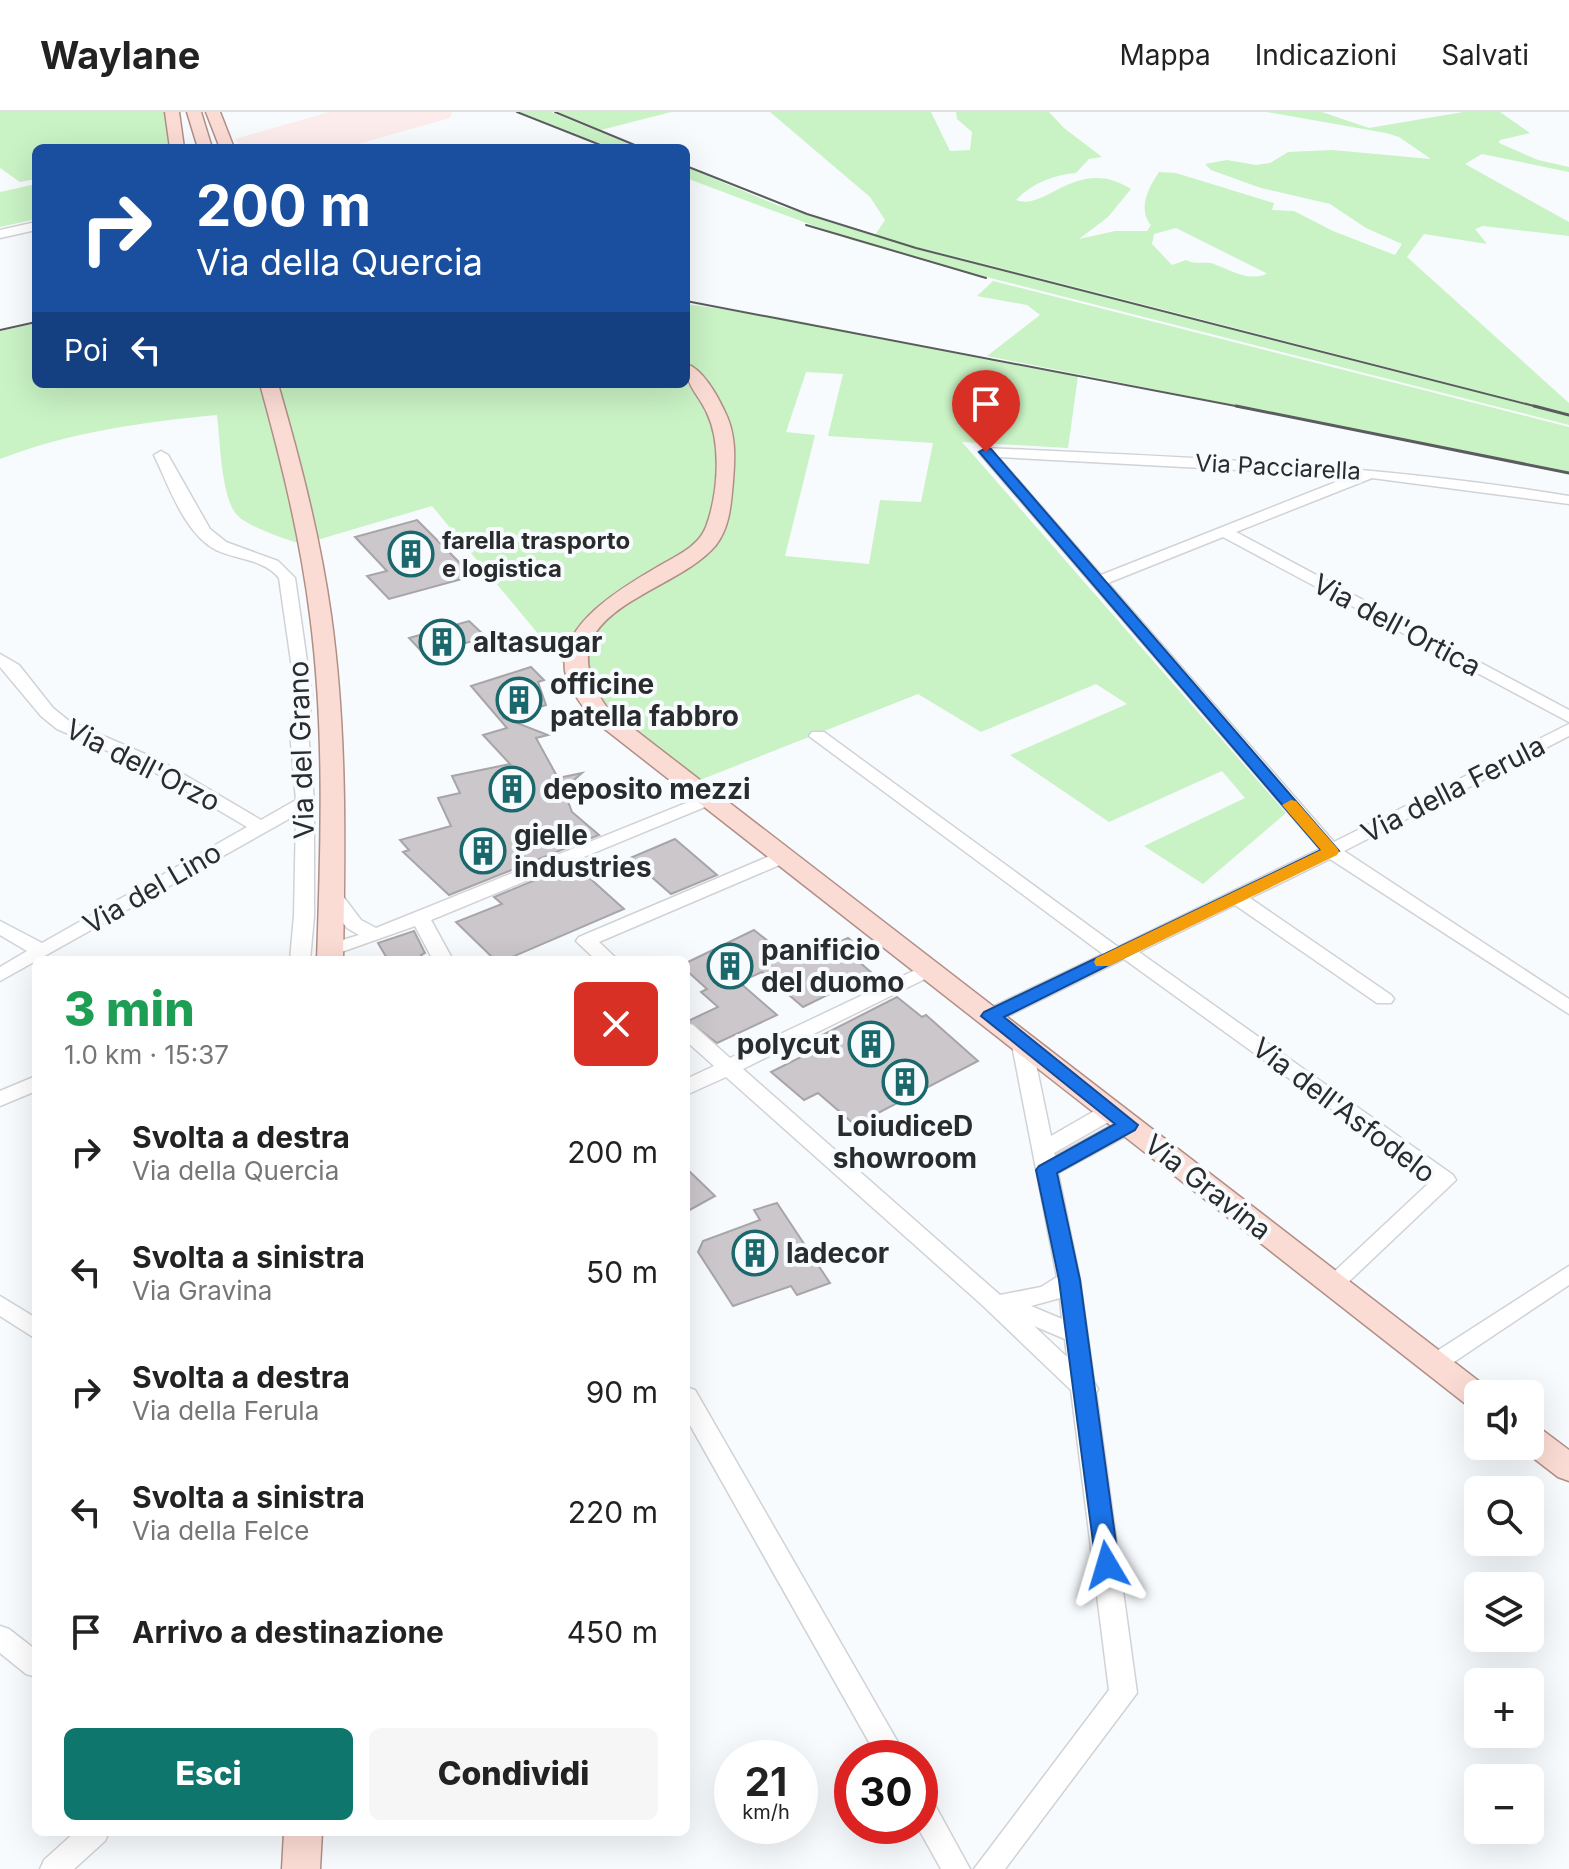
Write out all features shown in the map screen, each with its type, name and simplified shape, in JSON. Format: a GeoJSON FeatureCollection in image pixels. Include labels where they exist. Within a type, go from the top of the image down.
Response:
{"type":"FeatureCollection","features":[{"type":"Feature","properties":{"kind":"main road"},"geometry":{"type":"LineString","coordinates":[[172,112],[176,144]]}},
{"type":"Feature","properties":{"kind":"main road"},"geometry":{"type":"LineString","coordinates":[[194,112],[204,144]]}},
{"type":"Feature","properties":{"kind":"main road"},"geometry":{"type":"LineString","coordinates":[[213,112],[225,144]]}},
{"type":"Feature","properties":{"kind":"main road","name":"Via Gravina"},"geometry":{"type":"LineString","coordinates":[[690,374],[714,402],[727,451],[716,528],[708,542],[688,558],[634,589],[602,614],[584,638],[575,667],[585,691],[600,714],[1464,1386]]}},
{"type":"Feature","properties":{"kind":"main road"},"geometry":{"type":"LineString","coordinates":[[270,388],[301,502],[314,571],[329,707],[331,931]]}},
{"type":"Feature","properties":{"kind":"main road"},"geometry":{"type":"LineString","coordinates":[[1544,1449],[1569,1468]]}},
{"type":"Feature","properties":{"kind":"main road"},"geometry":{"type":"LineString","coordinates":[[301,1869],[303,1836]]}},
{"type":"Feature","properties":{"kind":"street"},"geometry":{"type":"LineString","coordinates":[[0,234],[32,227]]}},
{"type":"Feature","properties":{"kind":"street","name":"Via Pacciarella"},"geometry":{"type":"LineString","coordinates":[[1097,582],[986,452],[1372,472],[1492,485],[1569,500]]}},
{"type":"Feature","properties":{"kind":"street","name":"Via del Grano"},"geometry":{"type":"LineString","coordinates":[[161,455],[210,539],[231,552],[277,567],[287,578],[304,696],[299,731],[305,802],[304,916],[300,956]]}},
{"type":"Feature","properties":{"kind":"street"},"geometry":{"type":"LineString","coordinates":[[1372,472],[1097,582],[1331,851],[1569,1008]]}},
{"type":"Feature","properties":{"kind":"street","name":"Via dell'Ortica"},"geometry":{"type":"LineString","coordinates":[[1225,532],[1569,717]]}},
{"type":"Feature","properties":{"kind":"street","name":"Via dell'Orzo"},"geometry":{"type":"LineString","coordinates":[[0,659],[13,669],[47,712],[63,725],[155,765],[260,827]]}},
{"type":"Feature","properties":{"kind":"street","name":"Via della Ferula"},"geometry":{"type":"LineString","coordinates":[[991,1016],[1331,851],[1569,729]]}},
{"type":"Feature","properties":{"kind":"street","name":"Via dell'Asfodelo"},"geometry":{"type":"LineString","coordinates":[[818,736],[1445,1180],[1332,1284]]}},
{"type":"Feature","properties":{"kind":"street"},"geometry":{"type":"LineString","coordinates":[[304,916],[331,931],[368,933],[420,918],[711,798]]}},
{"type":"Feature","properties":{"kind":"street","name":"Via del Lino"},"geometry":{"type":"LineString","coordinates":[[32,956],[305,802]]}},
{"type":"Feature","properties":{"kind":"street"},"geometry":{"type":"LineString","coordinates":[[603,956],[586,941],[784,856]]}},
{"type":"Feature","properties":{"kind":"street"},"geometry":{"type":"LineString","coordinates":[[1236,897],[1384,999]]}},
{"type":"Feature","properties":{"kind":"street"},"geometry":{"type":"LineString","coordinates":[[420,918],[441,956]]}},
{"type":"Feature","properties":{"kind":"street"},"geometry":{"type":"LineString","coordinates":[[0,927],[41,951]]}},
{"type":"Feature","properties":{"kind":"street"},"geometry":{"type":"LineString","coordinates":[[331,931],[368,933]]}},
{"type":"Feature","properties":{"kind":"street","name":"Via del Lino"},"geometry":{"type":"LineString","coordinates":[[0,975],[32,956]]}},
{"type":"Feature","properties":{"kind":"street"},"geometry":{"type":"LineString","coordinates":[[690,1086],[930,969]]}},
{"type":"Feature","properties":{"kind":"street"},"geometry":{"type":"LineString","coordinates":[[690,1034],[996,1301],[1086,1389]]}},
{"type":"Feature","properties":{"kind":"street"},"geometry":{"type":"LineString","coordinates":[[988,1869],[1123,1693],[1086,1389],[1069,1280],[1021,1040]]}},
{"type":"Feature","properties":{"kind":"street"},"geometry":{"type":"LineString","coordinates":[[0,1099],[32,1085]]}},
{"type":"Feature","properties":{"kind":"street"},"geometry":{"type":"LineString","coordinates":[[1044,1160],[1120,1118]]}},
{"type":"Feature","properties":{"kind":"street"},"geometry":{"type":"LineString","coordinates":[[1434,1364],[1569,1274]]}},
{"type":"Feature","properties":{"kind":"street"},"geometry":{"type":"LineString","coordinates":[[996,1301],[1048,1294],[1069,1280]]}},
{"type":"Feature","properties":{"kind":"street"},"geometry":{"type":"LineString","coordinates":[[996,1301],[1077,1334]]}},
{"type":"Feature","properties":{"kind":"street"},"geometry":{"type":"LineString","coordinates":[[0,1304],[32,1327]]}},
{"type":"Feature","properties":{"kind":"street"},"geometry":{"type":"LineString","coordinates":[[690,1403],[883,1740]]}},
{"type":"Feature","properties":{"kind":"street"},"geometry":{"type":"LineString","coordinates":[[0,1637],[32,1663]]}},
{"type":"Feature","properties":{"kind":"street"},"geometry":{"type":"LineString","coordinates":[[54,1869],[91,1836]]}},
{"type":"Feature","properties":{"kind":"street"},"geometry":{"type":"LineString","coordinates":[[938,1837],[956,1869]]}},
{"type":"Feature","properties":{"kind":"shaded area"},"geometry":{"type":"Polygon","coordinates":[[[329,112],[452,112],[450,118],[358,144],[239,144],[235,139],[329,112]]]}},
{"type":"Feature","properties":{"kind":"green space"},"geometry":{"type":"Polygon","coordinates":[[[0,112],[165,112],[169,144],[32,144],[32,180],[20,182],[0,168],[0,112]]]}},
{"type":"Feature","properties":{"kind":"green space"},"geometry":{"type":"Polygon","coordinates":[[[520,112],[551,112],[629,144],[601,144],[520,112]]]}},
{"type":"Feature","properties":{"kind":"green space"},"geometry":{"type":"Polygon","coordinates":[[[558,112],[671,112],[601,130],[558,112]]]}},
{"type":"Feature","properties":{"kind":"green space"},"geometry":{"type":"Polygon","coordinates":[[[770,112],[931,112],[950,151],[970,150],[972,132],[957,119],[956,112],[1049,112],[1064,128],[1102,157],[1089,159],[1076,173],[1036,185],[1016,200],[1027,202],[1039,199],[1064,186],[1094,178],[1112,180],[1131,189],[1108,217],[1079,239],[1115,231],[1147,231],[1151,225],[1145,212],[1146,198],[1159,172],[1176,173],[1274,203],[1272,210],[1294,211],[1333,231],[1395,255],[1402,244],[1366,228],[1330,204],[1261,188],[1211,170],[1205,164],[1227,160],[1256,165],[1270,163],[1288,152],[1332,150],[1431,159],[1399,137],[1386,133],[1267,112],[1322,112],[1369,128],[1463,112],[1500,112],[1530,133],[1500,140],[1499,143],[1538,160],[1569,167],[1569,172],[1482,154],[1465,164],[1569,222],[1569,236],[1483,226],[1475,229],[1487,244],[1424,234],[1407,257],[1569,403],[1569,414],[890,239],[1569,416],[1569,425],[852,240],[690,179],[690,169],[777,205],[875,235],[885,220],[870,197],[770,112]],[[1176,228],[1154,234],[1152,244],[1172,265],[1186,260],[1211,263],[1245,276],[1266,274],[1176,228]]]}},
{"type":"Feature","properties":{"kind":"green space"},"geometry":{"type":"Polygon","coordinates":[[[32,185],[32,220],[0,227],[0,192],[32,185]]]}},
{"type":"Feature","properties":{"kind":"green space"},"geometry":{"type":"Polygon","coordinates":[[[993,281],[1569,427],[1569,472],[987,356],[1040,315],[1027,305],[977,296],[993,281]]]}},
{"type":"Feature","properties":{"kind":"green space"},"geometry":{"type":"Polygon","coordinates":[[[690,305],[778,317],[1078,376],[1068,448],[962,442],[1286,813],[1203,884],[1144,846],[1245,798],[1222,771],[1109,822],[1010,755],[1127,704],[1096,684],[981,732],[918,694],[700,780],[625,724],[609,707],[596,688],[589,668],[589,647],[600,625],[718,541],[719,402],[690,367],[690,305]],[[806,372],[786,432],[815,435],[785,556],[869,564],[880,500],[921,502],[933,443],[828,436],[843,374],[806,372]]]}},
{"type":"Feature","properties":{"kind":"green space"},"geometry":{"type":"Polygon","coordinates":[[[32,324],[32,388],[263,388],[301,544],[258,528],[237,515],[224,482],[217,415],[107,430],[53,442],[0,459],[0,331],[32,324]]]}},
{"type":"Feature","properties":{"kind":"green space"},"geometry":{"type":"Polygon","coordinates":[[[690,386],[711,409],[720,456],[711,517],[697,545],[593,613],[564,665],[432,506],[317,540],[279,388],[690,386]]]}},
{"type":"Feature","properties":{"kind":"building","name":"farella trasporto e logistica"},"geometry":{"type":"Polygon","coordinates":[[[417,520],[473,576],[389,599],[367,576],[387,571],[355,537],[417,520]]]}},
{"type":"Feature","properties":{"kind":"building","name":"altasugar"},"geometry":{"type":"Polygon","coordinates":[[[469,621],[486,637],[425,655],[409,638],[469,621]]]}},
{"type":"Feature","properties":{"kind":"building"},"geometry":{"type":"Polygon","coordinates":[[[531,667],[544,680],[538,682],[546,705],[504,718],[548,735],[536,738],[558,778],[582,773],[565,788],[570,795],[566,796],[572,812],[599,835],[449,895],[403,852],[409,850],[400,840],[451,826],[438,798],[460,793],[452,776],[510,764],[483,735],[507,728],[471,686],[531,667]]]}},
{"type":"Feature","properties":{"kind":"building"},"geometry":{"type":"Polygon","coordinates":[[[675,839],[717,875],[671,894],[630,858],[675,839]]]}},
{"type":"Feature","properties":{"kind":"building"},"geometry":{"type":"Polygon","coordinates":[[[574,864],[624,909],[514,956],[491,956],[456,922],[502,904],[494,897],[574,864]]]}},
{"type":"Feature","properties":{"kind":"building"},"geometry":{"type":"Polygon","coordinates":[[[754,930],[794,962],[848,938],[862,949],[850,954],[872,973],[803,1007],[762,972],[739,982],[777,1015],[717,1043],[690,1023],[718,1007],[701,992],[707,989],[690,974],[690,961],[754,930]]]}},
{"type":"Feature","properties":{"kind":"building"},"geometry":{"type":"Polygon","coordinates":[[[414,931],[425,953],[422,956],[386,956],[378,943],[414,931]]]}},
{"type":"Feature","properties":{"kind":"building"},"geometry":{"type":"Polygon","coordinates":[[[897,997],[922,1017],[926,1015],[978,1061],[855,1125],[818,1093],[804,1100],[771,1072],[801,1057],[793,1050],[897,997]]]}},
{"type":"Feature","properties":{"kind":"building"},"geometry":{"type":"Polygon","coordinates":[[[690,1172],[715,1196],[690,1210],[690,1172]]]}},
{"type":"Feature","properties":{"kind":"building","name":"ladecor"},"geometry":{"type":"Polygon","coordinates":[[[777,1203],[830,1283],[797,1295],[791,1286],[733,1306],[698,1252],[703,1241],[760,1220],[754,1210],[777,1203]]]}},
{"type":"Feature","properties":{"kind":"railway"},"geometry":{"type":"LineString","coordinates":[[517,112],[598,144]]}},
{"type":"Feature","properties":{"kind":"railway"},"geometry":{"type":"LineString","coordinates":[[555,112],[632,144]]}},
{"type":"Feature","properties":{"kind":"railway"},"geometry":{"type":"LineString","coordinates":[[690,168],[807,214],[916,248],[1542,408]]}},
{"type":"Feature","properties":{"kind":"railway"},"geometry":{"type":"LineString","coordinates":[[806,225],[986,278]]}},
{"type":"Feature","properties":{"kind":"railway"},"geometry":{"type":"LineString","coordinates":[[690,302],[1245,408]]}},
{"type":"Feature","properties":{"kind":"railway"},"geometry":{"type":"LineString","coordinates":[[0,330],[32,323]]}},
{"type":"Feature","properties":{"kind":"railway"},"geometry":{"type":"LineString","coordinates":[[1236,406],[1245,408]]}},
{"type":"Feature","properties":{"kind":"railway"},"geometry":{"type":"LineString","coordinates":[[1534,406],[1569,415]]}},
{"type":"Feature","properties":{"kind":"railway"},"geometry":{"type":"LineString","coordinates":[[1245,408],[1569,473]]}},
{"type":"Feature","properties":{"kind":"slow traffic"},"geometry":{"type":"LineString","coordinates":[[1103,962],[1331,851],[1291,805]]}},
{"type":"Feature","properties":{"kind":"place","name":"farella trasporto e logistica"},"geometry":{"type":"Point","coordinates":[411,554]}},
{"type":"Feature","properties":{"kind":"place","name":"altasugar"},"geometry":{"type":"Point","coordinates":[442,642]}},
{"type":"Feature","properties":{"kind":"place","name":"officine patella fabbro"},"geometry":{"type":"Point","coordinates":[519,700]}},
{"type":"Feature","properties":{"kind":"place","name":"deposito mezzi"},"geometry":{"type":"Point","coordinates":[512,789]}},
{"type":"Feature","properties":{"kind":"place","name":"gielle industries"},"geometry":{"type":"Point","coordinates":[483,851]}},
{"type":"Feature","properties":{"kind":"place","name":"panificio del duomo"},"geometry":{"type":"Point","coordinates":[730,966]}},
{"type":"Feature","properties":{"kind":"place","name":"polycut"},"geometry":{"type":"Point","coordinates":[871,1044]}},
{"type":"Feature","properties":{"kind":"place","name":"LoiudiceD showroom"},"geometry":{"type":"Point","coordinates":[905,1082]}},
{"type":"Feature","properties":{"kind":"place","name":"ladecor"},"geometry":{"type":"Point","coordinates":[755,1253]}},
{"type":"Feature","properties":{"kind":"route"},"geometry":{"type":"LineString","coordinates":[[986,452],[1331,851],[991,1016],[1129,1125],[1046,1170],[1069,1280],[1086,1389],[1107,1565]]}}]}
